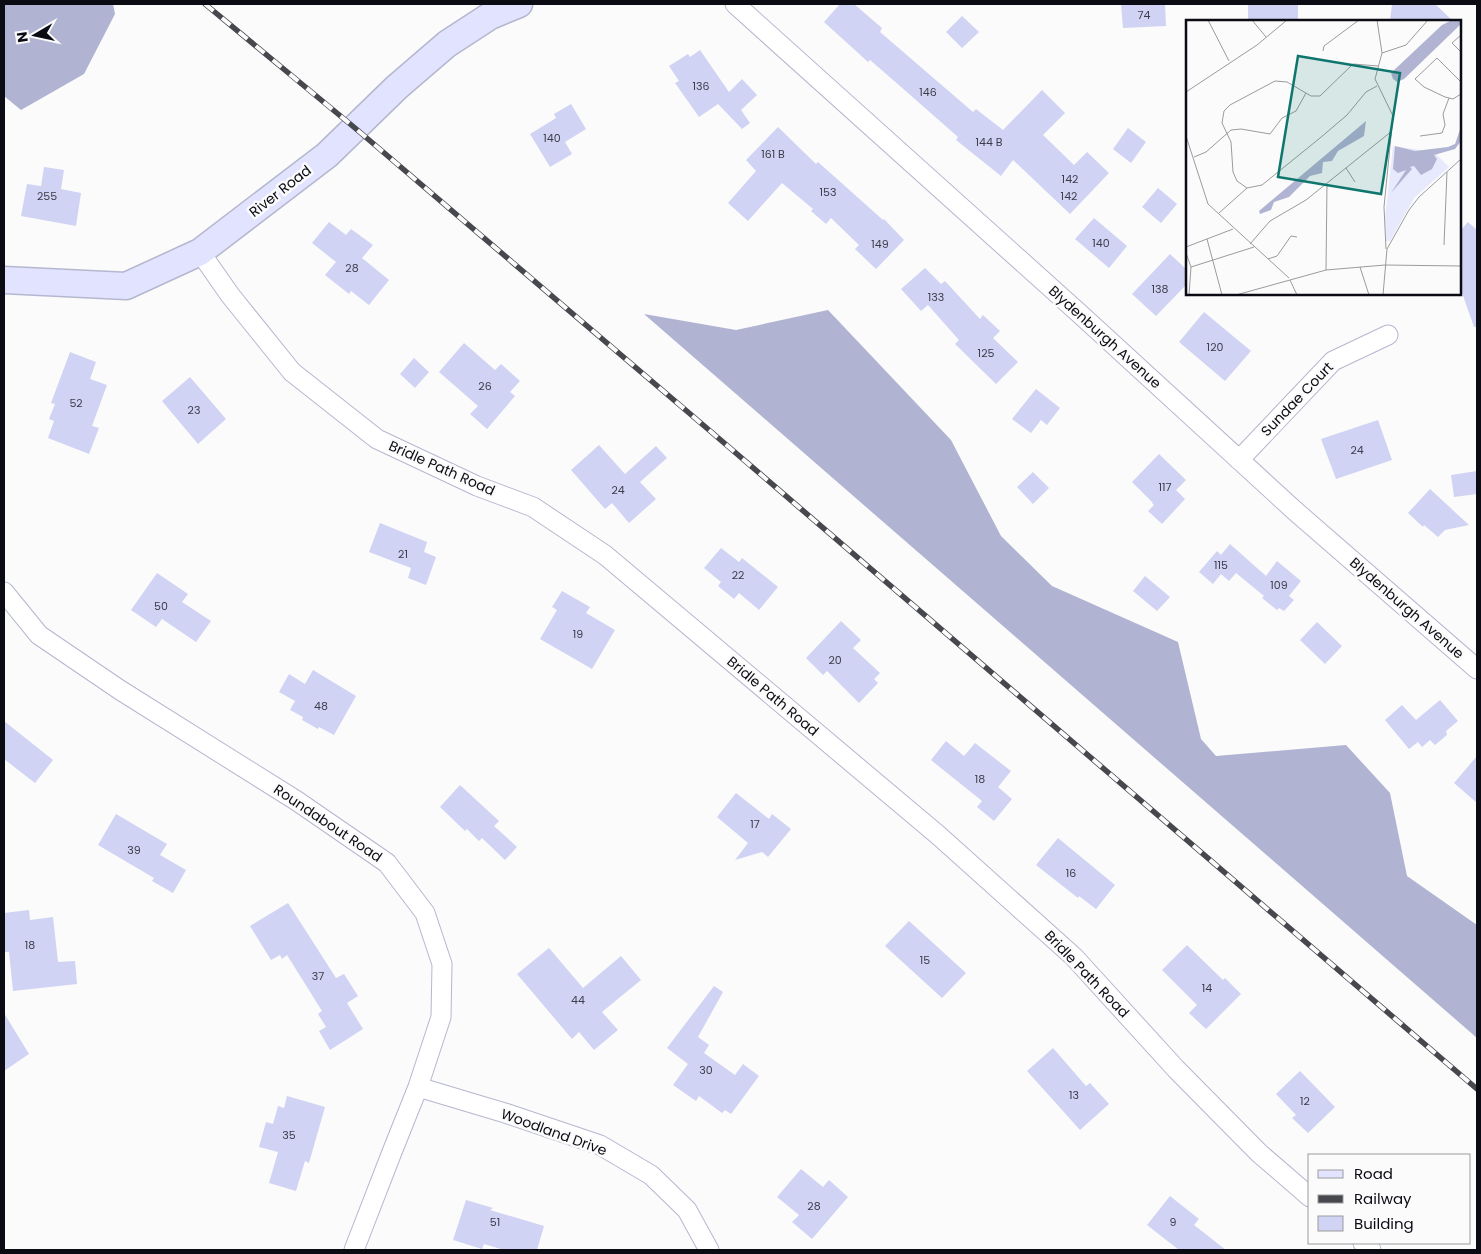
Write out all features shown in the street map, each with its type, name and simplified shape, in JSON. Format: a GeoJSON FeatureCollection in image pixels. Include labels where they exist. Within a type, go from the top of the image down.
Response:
{"type":"FeatureCollection","features":[{"type":"Feature","properties":{"kind":"street","name":"River Road"},"geometry":{"type":"LineString","coordinates":[[4,280],[126,286],[200,252],[327,155],[397,87],[447,44],[490,16],[519,4]]}},
{"type":"Feature","properties":{"kind":"street","name":"Blydenburgh Avenue"},"geometry":{"type":"LineString","coordinates":[[735,4],[1073,307],[1294,510],[1474,664]]}},
{"type":"Feature","properties":{"kind":"street","name":"Bridle Path Road"},"geometry":{"type":"LineString","coordinates":[[200,252],[230,295],[292,372],[377,439],[477,486],[533,507],[605,555],[938,835],[1074,957],[1183,1076],[1259,1153],[1308,1195]]}},
{"type":"Feature","properties":{"kind":"street","name":"Sundae Court"},"geometry":{"type":"LineString","coordinates":[[1239,460],[1333,361],[1388,335]]}},
{"type":"Feature","properties":{"kind":"street","name":"Roundabout Road"},"geometry":{"type":"LineString","coordinates":[[4,592],[38,635],[120,690],[297,801],[387,864],[425,913],[442,964],[441,1017],[418,1087],[354,1250]]}},
{"type":"Feature","properties":{"kind":"street","name":"Woodland Drive"},"geometry":{"type":"LineString","coordinates":[[418,1087],[600,1145],[651,1175],[687,1210],[709,1250]]}},
{"type":"Feature","properties":{"kind":"shaded area"},"geometry":{"type":"Polygon","coordinates":[[[4,4],[113,4],[115,14],[84,74],[21,110],[4,96],[4,4]]]}},
{"type":"Feature","properties":{"kind":"shaded area"},"geometry":{"type":"Polygon","coordinates":[[[828,310],[951,440],[1001,536],[1052,586],[1178,642],[1201,739],[1216,756],[1346,745],[1390,793],[1407,876],[1477,925],[1477,1038],[644,314],[736,330],[828,310]]]}},
{"type":"Feature","properties":{"kind":"building"},"geometry":{"type":"Polygon","coordinates":[[[840,4],[854,4],[882,28],[880,32],[973,112],[976,109],[1003,130],[1042,90],[1065,113],[1043,135],[1074,165],[1087,152],[1109,173],[1070,214],[1013,160],[1001,176],[956,140],[958,137],[870,60],[868,62],[824,22],[840,4]]]}},
{"type":"Feature","properties":{"kind":"building"},"geometry":{"type":"Polygon","coordinates":[[[1121,4],[1165,4],[1166,26],[1123,28],[1121,4]]]}},
{"type":"Feature","properties":{"kind":"building"},"geometry":{"type":"Polygon","coordinates":[[[1248,4],[1298,4],[1298,20],[1248,20],[1248,4]]]}},
{"type":"Feature","properties":{"kind":"building"},"geometry":{"type":"Polygon","coordinates":[[[1392,4],[1435,4],[1452,20],[1390,20],[1392,4]]]}},
{"type":"Feature","properties":{"kind":"building"},"geometry":{"type":"Polygon","coordinates":[[[962,16],[979,32],[962,48],[946,32],[962,16]]]}},
{"type":"Feature","properties":{"kind":"building"},"geometry":{"type":"Polygon","coordinates":[[[700,50],[729,92],[742,79],[757,95],[741,110],[750,123],[742,129],[718,104],[699,117],[675,83],[679,81],[669,66],[688,54],[690,57],[700,50]]]}},
{"type":"Feature","properties":{"kind":"building"},"geometry":{"type":"Polygon","coordinates":[[[571,104],[586,129],[565,142],[572,154],[550,167],[530,134],[556,118],[554,114],[571,104]]]}},
{"type":"Feature","properties":{"kind":"building"},"geometry":{"type":"Polygon","coordinates":[[[778,127],[816,164],[818,162],[884,219],[904,240],[876,269],[855,249],[859,245],[831,218],[826,224],[811,211],[813,209],[782,183],[748,221],[728,203],[756,171],[746,160],[778,127]]]}},
{"type":"Feature","properties":{"kind":"building"},"geometry":{"type":"Polygon","coordinates":[[[1128,128],[1146,142],[1131,163],[1113,149],[1128,128]]]}},
{"type":"Feature","properties":{"kind":"building"},"geometry":{"type":"Polygon","coordinates":[[[44,167],[64,170],[61,189],[81,193],[76,226],[21,216],[27,184],[41,186],[44,167]]]}},
{"type":"Feature","properties":{"kind":"building"},"geometry":{"type":"Polygon","coordinates":[[[1158,188],[1177,204],[1161,223],[1142,207],[1158,188]]]}},
{"type":"Feature","properties":{"kind":"building"},"geometry":{"type":"Polygon","coordinates":[[[1094,218],[1127,246],[1109,268],[1075,239],[1094,218]]]}},
{"type":"Feature","properties":{"kind":"building"},"geometry":{"type":"Polygon","coordinates":[[[329,222],[346,235],[351,229],[373,245],[362,258],[389,280],[369,305],[351,291],[349,294],[325,275],[336,262],[312,243],[329,222]]]}},
{"type":"Feature","properties":{"kind":"building"},"geometry":{"type":"Polygon","coordinates":[[[1468,222],[1477,230],[1477,327],[1474,327],[1461,290],[1461,230],[1468,222]]]}},
{"type":"Feature","properties":{"kind":"building"},"geometry":{"type":"Polygon","coordinates":[[[1170,254],[1186,269],[1186,285],[1156,316],[1132,294],[1170,254]]]}},
{"type":"Feature","properties":{"kind":"building"},"geometry":{"type":"Polygon","coordinates":[[[925,268],[941,284],[945,281],[980,319],[983,315],[1000,331],[993,338],[1018,362],[996,384],[955,344],[959,340],[928,305],[921,311],[901,289],[925,268]]]}},
{"type":"Feature","properties":{"kind":"building"},"geometry":{"type":"Polygon","coordinates":[[[1204,312],[1251,351],[1225,381],[1179,342],[1204,312]]]}},
{"type":"Feature","properties":{"kind":"building"},"geometry":{"type":"Polygon","coordinates":[[[464,343],[495,370],[501,364],[520,381],[510,392],[515,396],[487,429],[470,414],[478,406],[439,372],[464,343]]]}},
{"type":"Feature","properties":{"kind":"building"},"geometry":{"type":"Polygon","coordinates":[[[70,352],[96,362],[90,379],[107,385],[92,426],[99,428],[89,454],[48,438],[54,421],[49,419],[55,404],[51,403],[70,352]]]}},
{"type":"Feature","properties":{"kind":"building"},"geometry":{"type":"Polygon","coordinates":[[[414,358],[429,372],[415,388],[400,374],[414,358]]]}},
{"type":"Feature","properties":{"kind":"building"},"geometry":{"type":"Polygon","coordinates":[[[190,377],[226,419],[198,444],[162,401],[190,377]]]}},
{"type":"Feature","properties":{"kind":"building"},"geometry":{"type":"Polygon","coordinates":[[[1036,389],[1060,408],[1047,425],[1041,420],[1031,433],[1012,419],[1036,389]]]}},
{"type":"Feature","properties":{"kind":"building"},"geometry":{"type":"Polygon","coordinates":[[[1378,420],[1392,460],[1336,479],[1321,439],[1378,420]]]}},
{"type":"Feature","properties":{"kind":"building"},"geometry":{"type":"Polygon","coordinates":[[[599,445],[625,474],[656,446],[667,458],[640,482],[656,499],[629,523],[612,503],[605,509],[571,470],[599,445]]]}},
{"type":"Feature","properties":{"kind":"building"},"geometry":{"type":"Polygon","coordinates":[[[1159,454],[1186,480],[1176,490],[1185,499],[1162,524],[1148,511],[1154,505],[1153,503],[1132,482],[1159,454]]]}},
{"type":"Feature","properties":{"kind":"building"},"geometry":{"type":"Polygon","coordinates":[[[1477,471],[1477,494],[1454,497],[1451,475],[1477,471]]]}},
{"type":"Feature","properties":{"kind":"building"},"geometry":{"type":"Polygon","coordinates":[[[1033,472],[1049,488],[1033,504],[1017,487],[1033,472]]]}},
{"type":"Feature","properties":{"kind":"building"},"geometry":{"type":"Polygon","coordinates":[[[1430,489],[1469,525],[1445,530],[1438,537],[1424,525],[1423,527],[1408,513],[1430,489]]]}},
{"type":"Feature","properties":{"kind":"building"},"geometry":{"type":"Polygon","coordinates":[[[380,523],[427,542],[424,552],[436,557],[426,585],[408,578],[411,568],[369,552],[380,523]]]}},
{"type":"Feature","properties":{"kind":"building"},"geometry":{"type":"Polygon","coordinates":[[[1230,544],[1266,576],[1277,561],[1301,581],[1289,596],[1294,600],[1284,611],[1279,608],[1277,610],[1262,598],[1264,596],[1236,573],[1229,581],[1221,574],[1213,584],[1199,572],[1217,551],[1221,555],[1230,544]]]}},
{"type":"Feature","properties":{"kind":"building"},"geometry":{"type":"Polygon","coordinates":[[[721,548],[739,562],[742,558],[778,587],[759,610],[739,593],[734,599],[718,586],[721,582],[704,568],[721,548]]]}},
{"type":"Feature","properties":{"kind":"building"},"geometry":{"type":"Polygon","coordinates":[[[157,573],[188,594],[182,602],[211,621],[196,642],[162,619],[156,627],[131,610],[157,573]]]}},
{"type":"Feature","properties":{"kind":"building"},"geometry":{"type":"Polygon","coordinates":[[[1145,576],[1170,597],[1157,611],[1133,591],[1145,576]]]}},
{"type":"Feature","properties":{"kind":"building"},"geometry":{"type":"Polygon","coordinates":[[[562,591],[590,607],[586,613],[615,630],[592,669],[540,639],[557,610],[552,607],[562,591]]]}},
{"type":"Feature","properties":{"kind":"building"},"geometry":{"type":"Polygon","coordinates":[[[841,621],[861,640],[853,648],[880,673],[874,679],[878,683],[859,703],[827,671],[823,675],[806,658],[841,621]]]}},
{"type":"Feature","properties":{"kind":"building"},"geometry":{"type":"Polygon","coordinates":[[[1317,622],[1342,646],[1325,664],[1300,640],[1317,622]]]}},
{"type":"Feature","properties":{"kind":"building"},"geometry":{"type":"Polygon","coordinates":[[[313,670],[356,696],[334,735],[302,720],[303,717],[290,710],[295,701],[279,692],[289,674],[305,684],[313,670]]]}},
{"type":"Feature","properties":{"kind":"building"},"geometry":{"type":"Polygon","coordinates":[[[1440,700],[1458,721],[1446,731],[1447,735],[1435,745],[1430,740],[1422,747],[1418,742],[1409,749],[1385,720],[1402,705],[1416,720],[1440,700]]]}},
{"type":"Feature","properties":{"kind":"building"},"geometry":{"type":"Polygon","coordinates":[[[4,721],[53,760],[35,783],[4,759],[4,721]]]}},
{"type":"Feature","properties":{"kind":"building"},"geometry":{"type":"Polygon","coordinates":[[[946,741],[964,756],[975,743],[1011,771],[998,787],[1012,799],[994,821],[977,807],[982,801],[931,760],[946,741]]]}},
{"type":"Feature","properties":{"kind":"building"},"geometry":{"type":"Polygon","coordinates":[[[1477,756],[1477,803],[1454,783],[1477,756]]]}},
{"type":"Feature","properties":{"kind":"building"},"geometry":{"type":"Polygon","coordinates":[[[460,785],[499,821],[494,826],[517,847],[505,860],[482,838],[479,841],[467,829],[465,831],[440,807],[460,785]]]}},
{"type":"Feature","properties":{"kind":"building"},"geometry":{"type":"Polygon","coordinates":[[[736,793],[769,819],[772,814],[791,829],[768,857],[762,852],[735,860],[748,843],[717,817],[736,793]]]}},
{"type":"Feature","properties":{"kind":"building"},"geometry":{"type":"Polygon","coordinates":[[[116,814],[167,844],[160,855],[186,870],[173,893],[152,881],[154,878],[98,845],[116,814]]]}},
{"type":"Feature","properties":{"kind":"building"},"geometry":{"type":"Polygon","coordinates":[[[1058,838],[1115,885],[1096,909],[1079,896],[1078,898],[1036,865],[1058,838]]]}},
{"type":"Feature","properties":{"kind":"building"},"geometry":{"type":"Polygon","coordinates":[[[288,903],[336,978],[344,974],[358,996],[347,1003],[363,1029],[330,1050],[319,1031],[326,1027],[318,1014],[322,1011],[287,955],[282,959],[280,955],[271,960],[250,926],[288,903]]]}},
{"type":"Feature","properties":{"kind":"building"},"geometry":{"type":"Polygon","coordinates":[[[29,910],[30,920],[53,917],[58,962],[75,961],[77,984],[13,991],[9,952],[5,952],[4,913],[29,910]]]}},
{"type":"Feature","properties":{"kind":"building"},"geometry":{"type":"Polygon","coordinates":[[[909,921],[966,973],[942,998],[885,946],[909,921]]]}},
{"type":"Feature","properties":{"kind":"building"},"geometry":{"type":"Polygon","coordinates":[[[1187,945],[1223,980],[1225,978],[1241,994],[1206,1029],[1189,1013],[1197,1005],[1162,970],[1187,945]]]}},
{"type":"Feature","properties":{"kind":"building"},"geometry":{"type":"Polygon","coordinates":[[[549,948],[583,988],[621,956],[641,980],[602,1012],[618,1030],[594,1050],[579,1032],[572,1039],[517,974],[549,948]]]}},
{"type":"Feature","properties":{"kind":"building"},"geometry":{"type":"Polygon","coordinates":[[[714,986],[723,992],[698,1037],[709,1045],[704,1053],[735,1075],[743,1064],[759,1076],[731,1114],[725,1110],[722,1113],[699,1096],[696,1101],[673,1085],[688,1064],[667,1048],[714,986]]]}},
{"type":"Feature","properties":{"kind":"building"},"geometry":{"type":"Polygon","coordinates":[[[4,1013],[29,1054],[4,1071],[4,1013]]]}},
{"type":"Feature","properties":{"kind":"building"},"geometry":{"type":"Polygon","coordinates":[[[1053,1048],[1086,1086],[1090,1083],[1109,1104],[1080,1130],[1027,1071],[1053,1048]]]}},
{"type":"Feature","properties":{"kind":"building"},"geometry":{"type":"Polygon","coordinates":[[[1300,1071],[1335,1107],[1308,1133],[1292,1118],[1296,1115],[1276,1094],[1300,1071]]]}},
{"type":"Feature","properties":{"kind":"building"},"geometry":{"type":"Polygon","coordinates":[[[287,1096],[325,1107],[309,1163],[305,1161],[296,1191],[269,1183],[278,1152],[259,1147],[266,1122],[273,1124],[278,1106],[284,1108],[287,1096]]]}},
{"type":"Feature","properties":{"kind":"building"},"geometry":{"type":"Polygon","coordinates":[[[801,1169],[823,1187],[829,1180],[848,1197],[812,1239],[792,1222],[799,1215],[777,1197],[801,1169]]]}},
{"type":"Feature","properties":{"kind":"building"},"geometry":{"type":"Polygon","coordinates":[[[1170,1196],[1199,1219],[1194,1225],[1226,1250],[1179,1250],[1147,1225],[1170,1196]]]}},
{"type":"Feature","properties":{"kind":"building"},"geometry":{"type":"Polygon","coordinates":[[[466,1200],[493,1208],[490,1210],[544,1226],[537,1250],[504,1250],[484,1244],[482,1249],[453,1240],[466,1200]]]}},
{"type":"Feature","properties":{"kind":"railway"},"geometry":{"type":"LineString","coordinates":[[205,4],[355,128],[1477,1089]]}}]}
